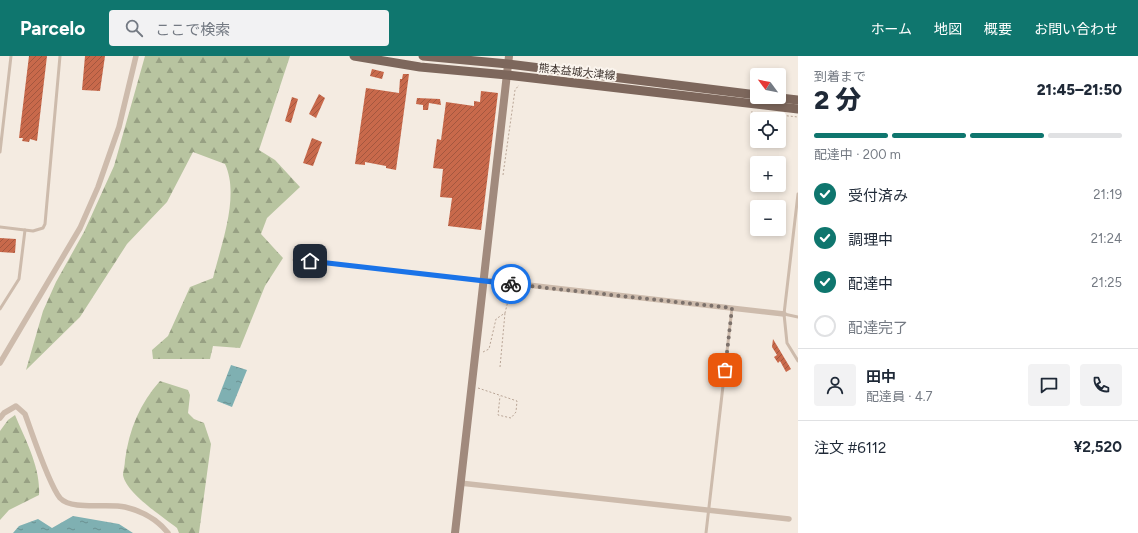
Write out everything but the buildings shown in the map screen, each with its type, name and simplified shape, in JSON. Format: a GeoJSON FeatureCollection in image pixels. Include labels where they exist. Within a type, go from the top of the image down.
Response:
{"type":"FeatureCollection","features":[{"type":"Feature","properties":{"kind":"main road","name":"熊本益城大津線"},"geometry":{"type":"LineString","coordinates":[[354,56],[420,67],[507,75],[798,109]]}},
{"type":"Feature","properties":{"kind":"main road","name":"熊本益城大津線"},"geometry":{"type":"LineString","coordinates":[[423,56],[509,60],[750,94]]}},
{"type":"Feature","properties":{"kind":"main road"},"geometry":{"type":"LineString","coordinates":[[786,99],[798,100]]}},
{"type":"Feature","properties":{"kind":"street"},"geometry":{"type":"LineString","coordinates":[[0,363],[80,228],[98,187],[119,127],[136,56]]}},
{"type":"Feature","properties":{"kind":"street"},"geometry":{"type":"LineString","coordinates":[[454,533],[509,60]]}},
{"type":"Feature","properties":{"kind":"street"},"geometry":{"type":"LineString","coordinates":[[484,280],[784,314]]}},
{"type":"Feature","properties":{"kind":"street"},"geometry":{"type":"LineString","coordinates":[[0,418],[4,413],[16,406],[25,414],[50,478],[59,497],[67,504],[124,506],[145,513],[163,526],[168,533]]}},
{"type":"Feature","properties":{"kind":"street"},"geometry":{"type":"LineString","coordinates":[[460,483],[709,509],[789,519]]}},
{"type":"Feature","properties":{"kind":"lane"},"geometry":{"type":"LineString","coordinates":[[0,152],[11,56]]}},
{"type":"Feature","properties":{"kind":"lane"},"geometry":{"type":"LineString","coordinates":[[0,227],[39,230],[43,228],[45,224],[60,56]]}},
{"type":"Feature","properties":{"kind":"lane"},"geometry":{"type":"LineString","coordinates":[[798,194],[784,314],[787,343],[798,361]]}},
{"type":"Feature","properties":{"kind":"lane"},"geometry":{"type":"LineString","coordinates":[[0,309],[19,280],[25,230]]}},
{"type":"Feature","properties":{"kind":"lane"},"geometry":{"type":"LineString","coordinates":[[294,260],[484,280]]}},
{"type":"Feature","properties":{"kind":"lane"},"geometry":{"type":"LineString","coordinates":[[706,533],[732,308]]}},
{"type":"Feature","properties":{"kind":"lane"},"geometry":{"type":"LineString","coordinates":[[784,314],[798,317]]}},
{"type":"Feature","properties":{"kind":"path"},"geometry":{"type":"LineString","coordinates":[[503,182],[515,90],[519,85]]}},
{"type":"Feature","properties":{"kind":"path"},"geometry":{"type":"LineString","coordinates":[[748,112],[798,117]]}},
{"type":"Feature","properties":{"kind":"path"},"geometry":{"type":"LineString","coordinates":[[500,367],[505,313],[509,293],[513,284]]}},
{"type":"Feature","properties":{"kind":"path"},"geometry":{"type":"LineString","coordinates":[[476,353],[486,352],[489,349],[494,323],[496,319],[505,313]]}},
{"type":"Feature","properties":{"kind":"path"},"geometry":{"type":"LineString","coordinates":[[472,386],[517,401],[516,412],[510,418],[498,415],[500,396]]}},
{"type":"Feature","properties":{"kind":"green space"},"geometry":{"type":"Polygon","coordinates":[[[145,56],[290,56],[259,150],[275,160],[300,187],[267,218],[261,234],[283,258],[265,286],[240,348],[213,346],[210,359],[153,359],[152,350],[168,336],[190,287],[213,278],[228,221],[231,191],[225,164],[193,152],[167,202],[127,244],[80,317],[26,370],[43,311],[56,282],[84,232],[114,166],[145,56]]]}},
{"type":"Feature","properties":{"kind":"green space"},"geometry":{"type":"Polygon","coordinates":[[[160,381],[188,390],[190,395],[188,413],[194,419],[204,423],[211,444],[199,533],[179,533],[177,528],[138,497],[126,482],[123,475],[129,438],[136,418],[147,398],[160,381]]]}},
{"type":"Feature","properties":{"kind":"green space"},"geometry":{"type":"Polygon","coordinates":[[[15,415],[28,444],[38,474],[39,495],[9,510],[0,520],[0,431],[8,420],[15,415]]]}},
{"type":"Feature","properties":{"kind":"water"},"geometry":{"type":"Polygon","coordinates":[[[231,365],[247,370],[232,407],[217,401],[231,365]]]}},
{"type":"Feature","properties":{"kind":"water"},"geometry":{"type":"Polygon","coordinates":[[[73,516],[119,524],[133,533],[13,533],[19,526],[38,519],[52,528],[73,516]]]}},
{"type":"Feature","properties":{"kind":"way so far"},"geometry":{"type":"LineString","coordinates":[[511,284],[732,308],[725,370]]}},
{"type":"Feature","properties":{"kind":"route"},"geometry":{"type":"LineString","coordinates":[[310,261],[511,284]]}}]}
